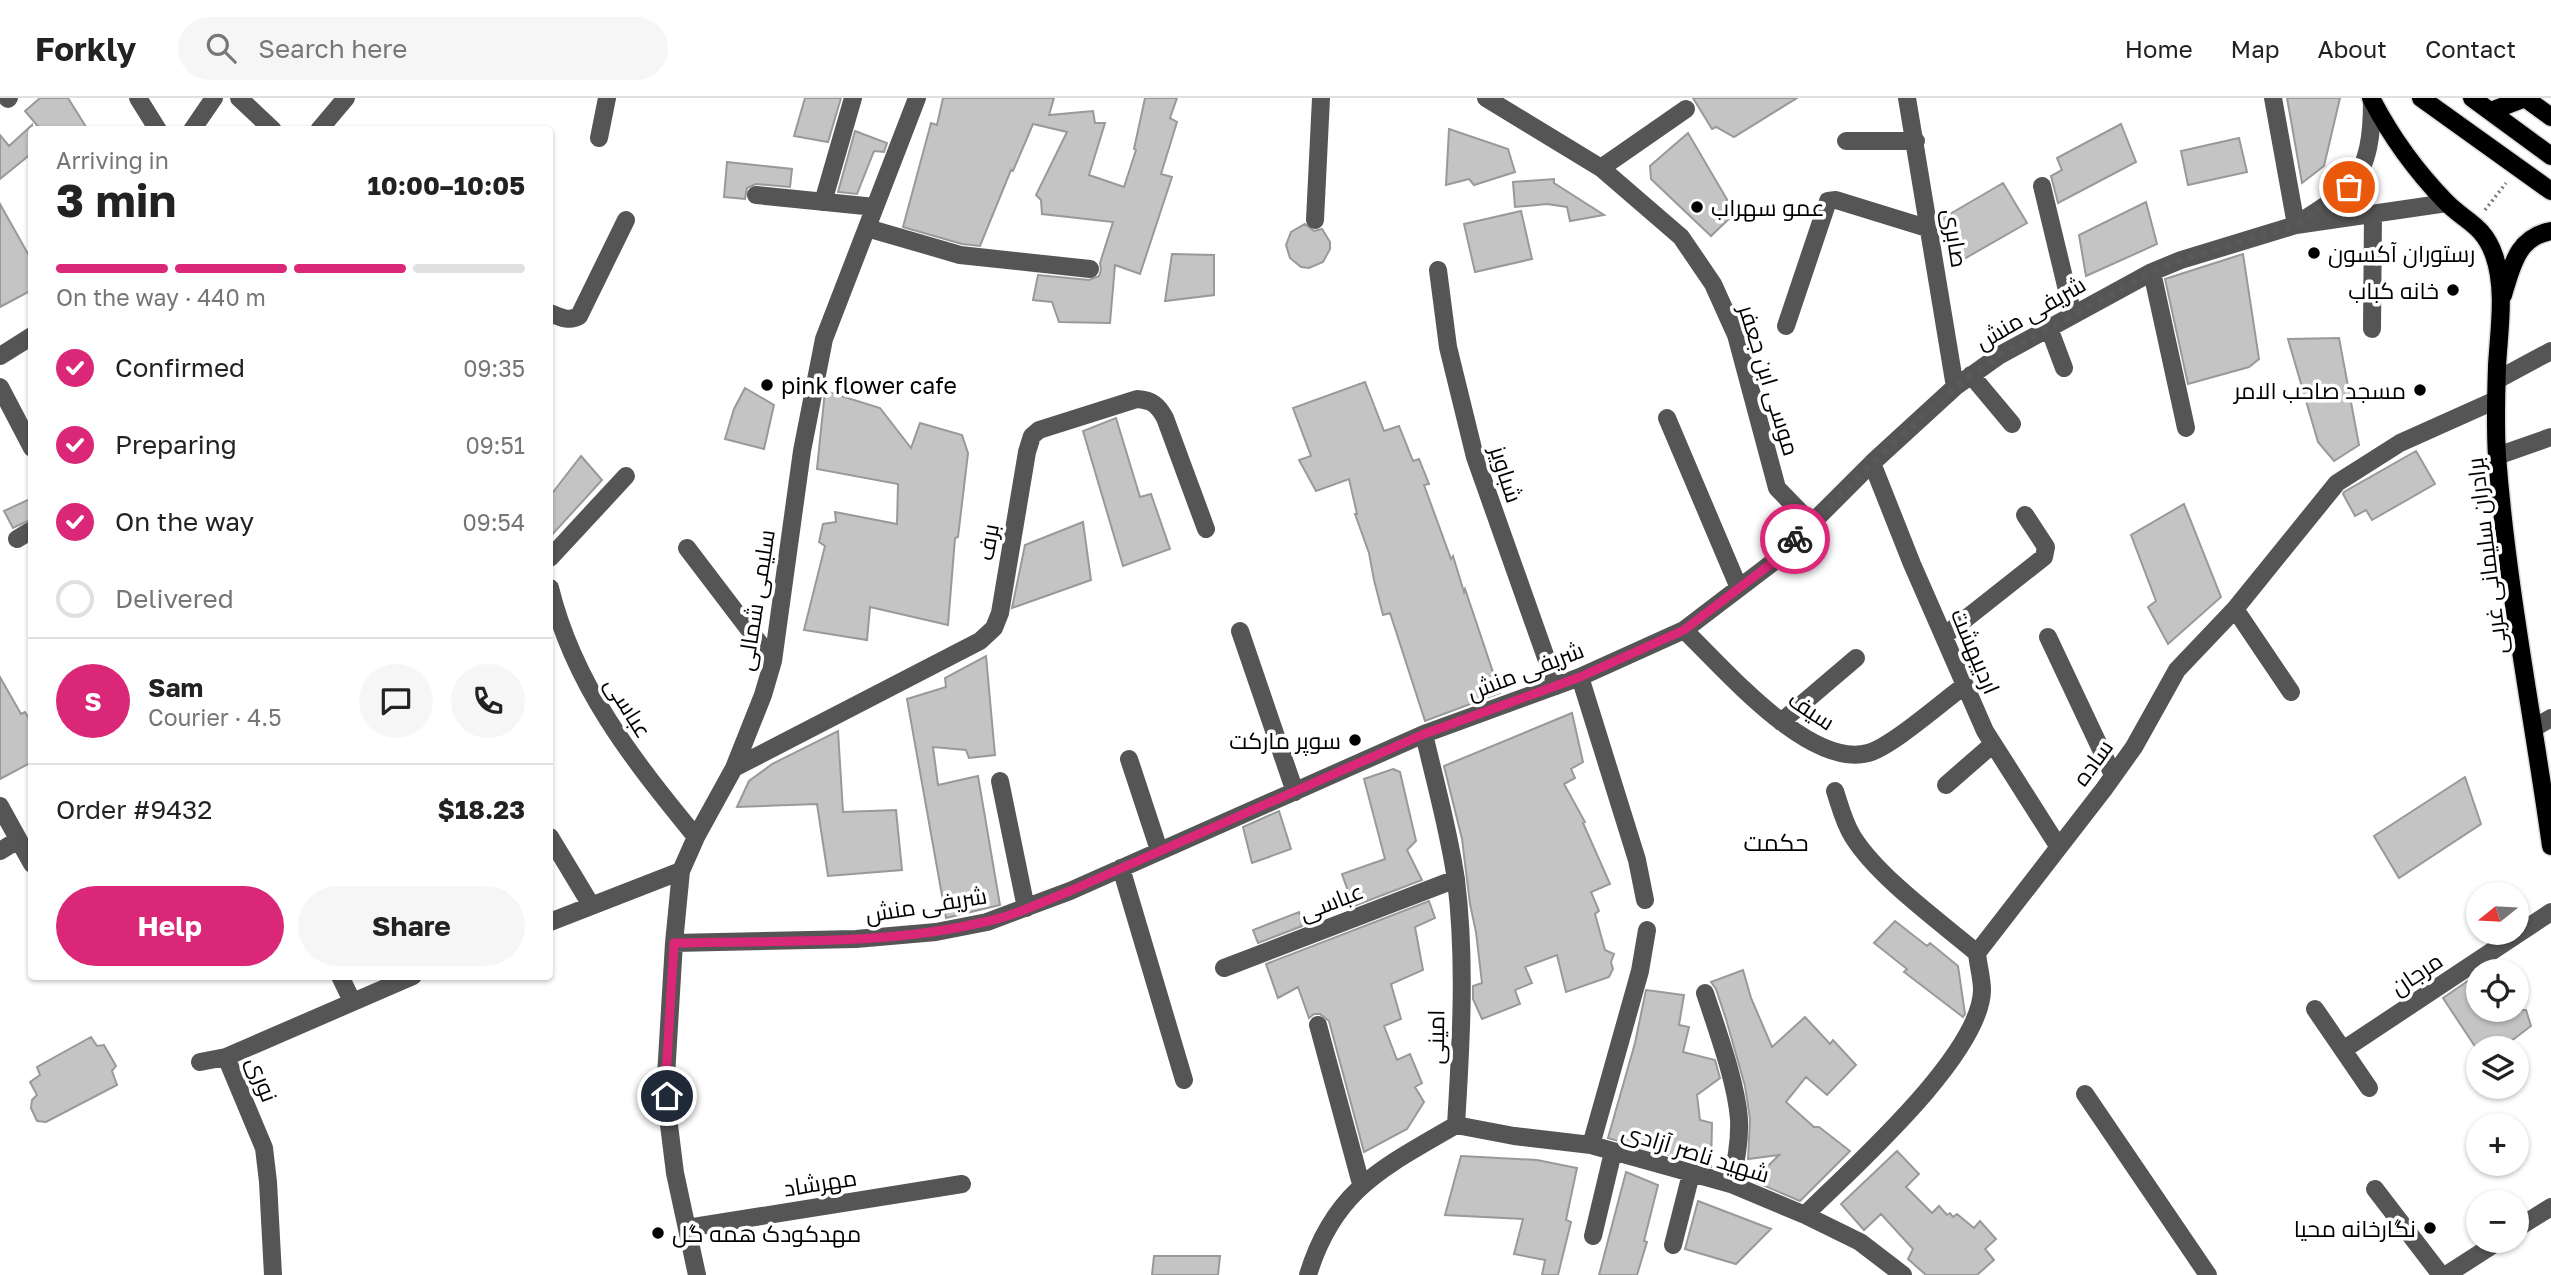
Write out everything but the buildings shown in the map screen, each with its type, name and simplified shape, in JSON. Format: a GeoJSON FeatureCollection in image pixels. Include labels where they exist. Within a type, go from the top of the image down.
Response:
{"type":"FeatureCollection","features":[{"type":"Feature","properties":{"kind":"main road"},"geometry":{"type":"LineString","coordinates":[[2421,98],[2551,191]]}},
{"type":"Feature","properties":{"kind":"main road"},"geometry":{"type":"LineString","coordinates":[[2472,98],[2494,105],[2551,156]]}},
{"type":"Feature","properties":{"kind":"main road"},"geometry":{"type":"LineString","coordinates":[[2494,105],[2525,98],[2551,117]]}},
{"type":"Feature","properties":{"kind":"main road"},"geometry":{"type":"LineString","coordinates":[[2372,100],[2411,160],[2447,203],[2474,223],[2488,240],[2495,257],[2501,302]]}},
{"type":"Feature","properties":{"kind":"main road"},"geometry":{"type":"LineString","coordinates":[[2501,302],[2518,250],[2531,238],[2551,231]]}},
{"type":"Feature","properties":{"kind":"main road"},"geometry":{"type":"LineString","coordinates":[[2488,240],[2518,250]]}},
{"type":"Feature","properties":{"kind":"main road","name":"برادران سلیمانی غربی"},"geometry":{"type":"LineString","coordinates":[[2501,302],[2496,400],[2497,456],[2513,592],[2551,846]]}},
{"type":"Feature","properties":{"kind":"street"},"geometry":{"type":"LineString","coordinates":[[138,98],[156,126]]}},
{"type":"Feature","properties":{"kind":"street"},"geometry":{"type":"LineString","coordinates":[[195,126],[214,98]]}},
{"type":"Feature","properties":{"kind":"street"},"geometry":{"type":"LineString","coordinates":[[239,98],[269,126]]}},
{"type":"Feature","properties":{"kind":"street"},"geometry":{"type":"LineString","coordinates":[[326,126],[346,98]]}},
{"type":"Feature","properties":{"kind":"street"},"geometry":{"type":"LineString","coordinates":[[599,138],[607,98]]}},
{"type":"Feature","properties":{"kind":"street"},"geometry":{"type":"LineString","coordinates":[[823,202],[853,98]]}},
{"type":"Feature","properties":{"kind":"street","name":"سلیمی شمالی"},"geometry":{"type":"LineString","coordinates":[[697,1275],[675,1173],[666,1076],[681,871],[696,837],[734,768],[763,695],[773,661],[802,451],[824,339],[917,98]]}},
{"type":"Feature","properties":{"kind":"street"},"geometry":{"type":"LineString","coordinates":[[1314,220],[1321,98]]}},
{"type":"Feature","properties":{"kind":"street","name":"موسی ابن جعفر"},"geometry":{"type":"LineString","coordinates":[[1486,98],[1601,168],[1681,237],[1713,284],[1736,335],[1777,488],[1811,523]]}},
{"type":"Feature","properties":{"kind":"street","name":"صابری"},"geometry":{"type":"LineString","coordinates":[[1907,98],[1955,387]]}},
{"type":"Feature","properties":{"kind":"street"},"geometry":{"type":"LineString","coordinates":[[2273,98],[2296,225]]}},
{"type":"Feature","properties":{"kind":"street"},"geometry":{"type":"LineString","coordinates":[[2296,225],[2349,187],[2366,156],[2371,135],[2372,100]]}},
{"type":"Feature","properties":{"kind":"street"},"geometry":{"type":"LineString","coordinates":[[1601,168],[1686,109]]}},
{"type":"Feature","properties":{"kind":"street"},"geometry":{"type":"LineString","coordinates":[[1846,141],[1916,141]]}},
{"type":"Feature","properties":{"kind":"street"},"geometry":{"type":"LineString","coordinates":[[2042,186],[2073,315]]}},
{"type":"Feature","properties":{"kind":"street"},"geometry":{"type":"LineString","coordinates":[[756,195],[875,207]]}},
{"type":"Feature","properties":{"kind":"street"},"geometry":{"type":"LineString","coordinates":[[1786,326],[1828,201],[1836,200],[1930,229]]}},
{"type":"Feature","properties":{"kind":"street"},"geometry":{"type":"LineString","coordinates":[[2296,225],[2447,203]]}},
{"type":"Feature","properties":{"kind":"street"},"geometry":{"type":"LineString","coordinates":[[2372,330],[2373,214]]}},
{"type":"Feature","properties":{"kind":"street"},"geometry":{"type":"LineString","coordinates":[[553,314],[573,319],[579,316],[626,220]]}},
{"type":"Feature","properties":{"kind":"street","name":"شریفی منش"},"geometry":{"type":"LineString","coordinates":[[674,943],[856,939],[936,932],[987,922],[1121,868],[1424,734],[1580,677],[1684,630],[1772,563],[1872,463],[1955,387],[2000,355],[2152,272],[2181,260],[2296,225]]}},
{"type":"Feature","properties":{"kind":"street"},"geometry":{"type":"LineString","coordinates":[[867,228],[960,255],[1090,269]]}},
{"type":"Feature","properties":{"kind":"street","name":"شباویز"},"geometry":{"type":"LineString","coordinates":[[1438,270],[1448,347],[1475,457],[1556,686]]}},
{"type":"Feature","properties":{"kind":"street"},"geometry":{"type":"LineString","coordinates":[[2152,272],[2186,428]]}},
{"type":"Feature","properties":{"kind":"street"},"geometry":{"type":"LineString","coordinates":[[2049,328],[2064,368]]}},
{"type":"Feature","properties":{"kind":"street"},"geometry":{"type":"LineString","coordinates":[[1,354],[28,338]]}},
{"type":"Feature","properties":{"kind":"street"},"geometry":{"type":"LineString","coordinates":[[2497,380],[2551,351]]}},
{"type":"Feature","properties":{"kind":"street"},"geometry":{"type":"LineString","coordinates":[[1972,375],[2012,424]]}},
{"type":"Feature","properties":{"kind":"street"},"geometry":{"type":"LineString","coordinates":[[0,387],[28,440]]}},
{"type":"Feature","properties":{"kind":"street","name":"برف"},"geometry":{"type":"LineString","coordinates":[[734,768],[981,640],[994,628],[1000,613],[1027,452],[1032,436],[1039,430],[1137,399],[1153,402],[1159,406],[1165,418],[1206,529]]}},
{"type":"Feature","properties":{"kind":"street","name":"ساده"},"geometry":{"type":"LineString","coordinates":[[1977,953],[2134,747],[2177,670],[2235,609],[2337,483],[2400,443],[2496,400]]}},
{"type":"Feature","properties":{"kind":"street"},"geometry":{"type":"LineString","coordinates":[[1667,418],[1739,588]]}},
{"type":"Feature","properties":{"kind":"street"},"geometry":{"type":"LineString","coordinates":[[2497,456],[2551,437]]}},
{"type":"Feature","properties":{"kind":"street","name":"اردیبهشت"},"geometry":{"type":"LineString","coordinates":[[1872,463],[1964,686],[1993,744],[2058,846]]}},
{"type":"Feature","properties":{"kind":"street"},"geometry":{"type":"LineString","coordinates":[[553,555],[626,476]]}},
{"type":"Feature","properties":{"kind":"street"},"geometry":{"type":"LineString","coordinates":[[1944,636],[2044,557],[2046,547],[2025,515]]}},
{"type":"Feature","properties":{"kind":"street"},"geometry":{"type":"LineString","coordinates":[[687,548],[773,661]]}},
{"type":"Feature","properties":{"kind":"street","name":"عباسی"},"geometry":{"type":"LineString","coordinates":[[553,597],[579,673],[637,764],[696,837]]}},
{"type":"Feature","properties":{"kind":"street"},"geometry":{"type":"LineString","coordinates":[[2235,609],[2291,692]]}},
{"type":"Feature","properties":{"kind":"street","name":"سیف"},"geometry":{"type":"LineString","coordinates":[[1684,630],[1780,722],[1810,743],[1836,754],[1855,756],[1880,749],[1964,686]]}},
{"type":"Feature","properties":{"kind":"street"},"geometry":{"type":"LineString","coordinates":[[1240,631],[1295,792]]}},
{"type":"Feature","properties":{"kind":"street"},"geometry":{"type":"LineString","coordinates":[[2048,637],[2113,775]]}},
{"type":"Feature","properties":{"kind":"street"},"geometry":{"type":"LineString","coordinates":[[1780,722],[1856,658]]}},
{"type":"Feature","properties":{"kind":"street"},"geometry":{"type":"LineString","coordinates":[[1580,677],[1637,860],[1645,900]]}},
{"type":"Feature","properties":{"kind":"street"},"geometry":{"type":"LineString","coordinates":[[2534,728],[2551,719]]}},
{"type":"Feature","properties":{"kind":"street","name":"امینی"},"geometry":{"type":"LineString","coordinates":[[1424,734],[1455,879],[1461,967],[1456,1125]]}},
{"type":"Feature","properties":{"kind":"street"},"geometry":{"type":"LineString","coordinates":[[1946,785],[1993,744]]}},
{"type":"Feature","properties":{"kind":"street"},"geometry":{"type":"LineString","coordinates":[[1129,759],[1159,850]]}},
{"type":"Feature","properties":{"kind":"street"},"geometry":{"type":"LineString","coordinates":[[1000,781],[1026,908]]}},
{"type":"Feature","properties":{"kind":"street"},"geometry":{"type":"LineString","coordinates":[[1805,1215],[1908,1114],[1951,1061],[1973,1021],[1982,992],[1977,953],[1885,875],[1860,848],[1850,834],[1835,791]]}},
{"type":"Feature","properties":{"kind":"street"},"geometry":{"type":"LineString","coordinates":[[0,806],[28,857]]}},
{"type":"Feature","properties":{"kind":"street"},"geometry":{"type":"LineString","coordinates":[[0,851],[18,840]]}},
{"type":"Feature","properties":{"kind":"street"},"geometry":{"type":"LineString","coordinates":[[553,842],[591,905]]}},
{"type":"Feature","properties":{"kind":"street"},"geometry":{"type":"LineString","coordinates":[[1121,868],[1184,1080]]}},
{"type":"Feature","properties":{"kind":"street"},"geometry":{"type":"LineString","coordinates":[[553,921],[681,871]]}},
{"type":"Feature","properties":{"kind":"street","name":"عباسی"},"geometry":{"type":"LineString","coordinates":[[1224,968],[1455,879]]}},
{"type":"Feature","properties":{"kind":"street","name":"مرجان"},"geometry":{"type":"LineString","coordinates":[[2343,1050],[2551,912]]}},
{"type":"Feature","properties":{"kind":"street"},"geometry":{"type":"LineString","coordinates":[[1591,1146],[1640,971],[1647,930]]}},
{"type":"Feature","properties":{"kind":"street"},"geometry":{"type":"LineString","coordinates":[[342,980],[352,1001]]}},
{"type":"Feature","properties":{"kind":"street","name":"نوری"},"geometry":{"type":"LineString","coordinates":[[273,1275],[264,1148],[226,1057],[403,980]]}},
{"type":"Feature","properties":{"kind":"street"},"geometry":{"type":"LineString","coordinates":[[1705,993],[1726,1059],[1739,1119],[1738,1151],[1731,1184]]}},
{"type":"Feature","properties":{"kind":"street"},"geometry":{"type":"LineString","coordinates":[[2315,1009],[2369,1088]]}},
{"type":"Feature","properties":{"kind":"street"},"geometry":{"type":"LineString","coordinates":[[1318,1025],[1361,1184]]}},
{"type":"Feature","properties":{"kind":"street"},"geometry":{"type":"LineString","coordinates":[[200,1062],[226,1057]]}},
{"type":"Feature","properties":{"kind":"street"},"geometry":{"type":"LineString","coordinates":[[2085,1094],[2208,1275]]}},
{"type":"Feature","properties":{"kind":"street"},"geometry":{"type":"LineString","coordinates":[[1308,1275],[1316,1248],[1338,1210],[1361,1184],[1456,1125]]}},
{"type":"Feature","properties":{"kind":"street","name":"شهید ناصر آزادی"},"geometry":{"type":"LineString","coordinates":[[1456,1125],[1591,1146],[1731,1184],[1860,1242],[1903,1275]]}},
{"type":"Feature","properties":{"kind":"street"},"geometry":{"type":"LineString","coordinates":[[1593,1236],[1613,1152]]}},
{"type":"Feature","properties":{"kind":"street"},"geometry":{"type":"LineString","coordinates":[[1673,1245],[1691,1174]]}},
{"type":"Feature","properties":{"kind":"street","name":"مهرشاد"},"geometry":{"type":"LineString","coordinates":[[687,1228],[962,1184]]}},
{"type":"Feature","properties":{"kind":"street"},"geometry":{"type":"LineString","coordinates":[[2375,1189],[2441,1275]]}},
{"type":"Feature","properties":{"kind":"street"},"geometry":{"type":"LineString","coordinates":[[2529,1221],[2551,1207]]}},
{"type":"Feature","properties":{"kind":"street"},"geometry":{"type":"LineString","coordinates":[[2446,1275],[2480,1253]]}},
{"type":"Feature","properties":{"kind":"path"},"geometry":{"type":"LineString","coordinates":[[2474,223],[2518,167]]}},
{"type":"Feature","properties":{"kind":"way so far"},"geometry":{"type":"LineString","coordinates":[[1795,539],[1936,404],[2000,355],[2152,272],[2181,260],[2296,225],[2349,187]]}},
{"type":"Feature","properties":{"kind":"place","name":"عمو سهراب"},"geometry":{"type":"Point","coordinates":[1697,207]}},
{"type":"Feature","properties":{"kind":"place","name":"رستوران آکسون"},"geometry":{"type":"Point","coordinates":[2314,253]}},
{"type":"Feature","properties":{"kind":"place","name":"خانه کباب"},"geometry":{"type":"Point","coordinates":[2453,290]}},
{"type":"Feature","properties":{"kind":"place","name":"pink flower cafe"},"geometry":{"type":"Point","coordinates":[767,385]}},
{"type":"Feature","properties":{"kind":"place","name":"مسجد صاحب الامر"},"geometry":{"type":"Point","coordinates":[2420,390]}},
{"type":"Feature","properties":{"kind":"place","name":"سوپر مارکت"},"geometry":{"type":"Point","coordinates":[1355,740]}},
{"type":"Feature","properties":{"kind":"place","name":"نگارخانه محیا"},"geometry":{"type":"Point","coordinates":[2430,1228]}},
{"type":"Feature","properties":{"kind":"place","name":"مهدکودک همه گل"},"geometry":{"type":"Point","coordinates":[658,1233]}},
{"type":"Feature","properties":{"kind":"district","name":"حکمت"},"geometry":{"type":"Point","coordinates":[1776,841]}},
{"type":"Feature","properties":{"kind":"route"},"geometry":{"type":"LineString","coordinates":[[667,1096],[674,943],[856,939],[936,932],[987,922],[1026,908],[1424,734],[1580,677],[1684,630],[1772,563],[1795,539]]}}]}
